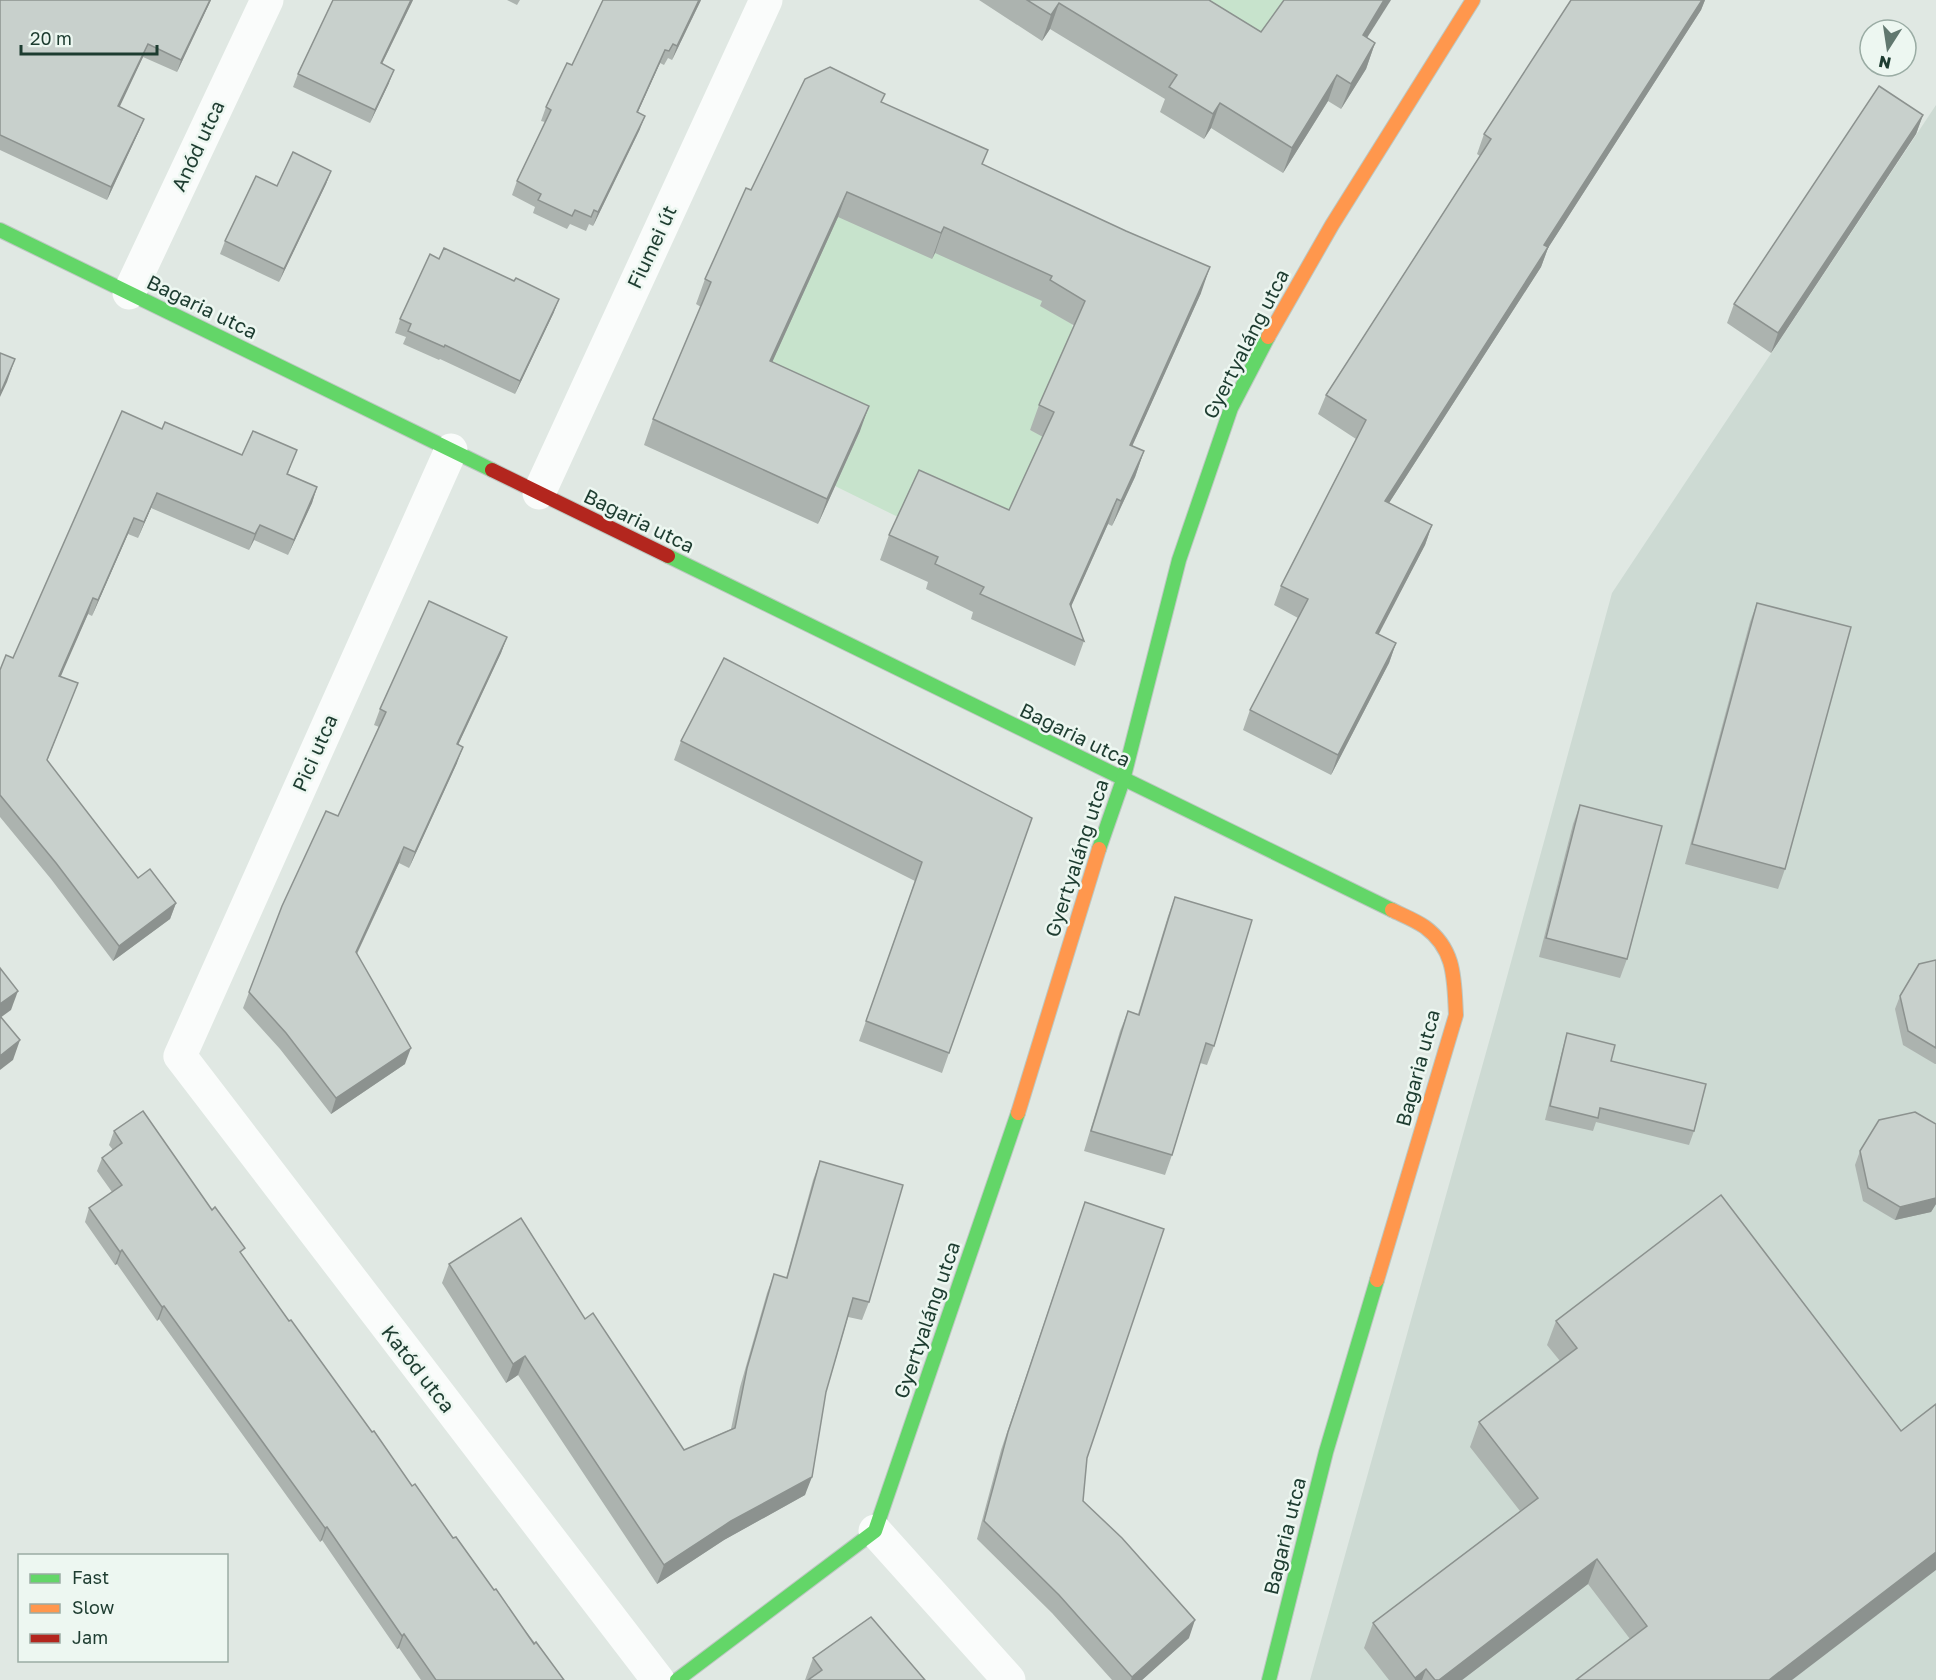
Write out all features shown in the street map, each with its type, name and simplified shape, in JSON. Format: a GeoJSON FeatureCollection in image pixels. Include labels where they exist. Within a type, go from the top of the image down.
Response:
{"type":"FeatureCollection","features":[{"type":"Feature","properties":{"kind":"street","name":"Anód utca"},"geometry":{"type":"LineString","coordinates":[[129,293],[267,0]]}},
{"type":"Feature","properties":{"kind":"street","name":"Fiumei út"},"geometry":{"type":"LineString","coordinates":[[539,493],[766,0]]}},
{"type":"Feature","properties":{"kind":"street","name":"Gyertyaláng utca"},"geometry":{"type":"LineString","coordinates":[[875,1531],[1010,1139],[1098,853],[1124,780],[1179,560],[1231,408],[1279,316],[1326,236],[1473,0]]}},
{"type":"Feature","properties":{"kind":"street","name":"Bagaria utca"},"geometry":{"type":"LineString","coordinates":[[0,230],[1424,926],[1444,944],[1453,972],[1456,1015],[1326,1452],[1269,1680]]}},
{"type":"Feature","properties":{"kind":"street","name":"Pici utca"},"geometry":{"type":"LineString","coordinates":[[180,1056],[451,450]]}},
{"type":"Feature","properties":{"kind":"street","name":"Katód utca"},"geometry":{"type":"LineString","coordinates":[[180,1056],[658,1680]]}},
{"type":"Feature","properties":{"kind":"street"},"geometry":{"type":"LineString","coordinates":[[677,1680],[875,1531],[1009,1680]]}},
{"type":"Feature","properties":{"kind":"shaded area"},"geometry":{"type":"Polygon","coordinates":[[[1936,105],[1936,1680],[1310,1680],[1612,593],[1936,105]]]}},
{"type":"Feature","properties":{"kind":"green space"},"geometry":{"type":"Polygon","coordinates":[[[1158,0],[1297,0],[1261,45],[1158,0]]]}},
{"type":"Feature","properties":{"kind":"green space"},"geometry":{"type":"Polygon","coordinates":[[[838,210],[932,258],[938,248],[987,276],[1043,301],[1041,306],[1072,324],[1074,334],[1030,430],[1045,437],[1015,527],[900,518],[835,486],[860,431],[758,410],[769,340],[780,344],[838,210]]]}},
{"type":"Feature","properties":{"kind":"building"},"geometry":{"type":"Polygon","coordinates":[[[0,0],[210,0],[181,60],[148,44],[118,106],[144,119],[111,187],[0,135],[0,0]]]}},
{"type":"Feature","properties":{"kind":"building"},"geometry":{"type":"Polygon","coordinates":[[[333,0],[411,0],[381,63],[394,70],[375,110],[298,74],[333,0]]]}},
{"type":"Feature","properties":{"kind":"building"},"geometry":{"type":"Polygon","coordinates":[[[603,0],[699,0],[677,46],[673,44],[669,51],[665,50],[637,112],[645,116],[598,212],[594,210],[591,217],[575,210],[572,216],[538,200],[541,194],[517,181],[551,110],[546,107],[567,63],[572,65],[603,0]]]}},
{"type":"Feature","properties":{"kind":"building"},"geometry":{"type":"Polygon","coordinates":[[[1027,0],[1209,0],[1261,32],[1284,0],[1384,0],[1363,35],[1375,43],[1351,84],[1337,75],[1292,148],[1220,103],[1213,114],[1169,87],[1177,75],[1059,3],[1051,15],[1027,0]]]}},
{"type":"Feature","properties":{"kind":"building"},"geometry":{"type":"Polygon","coordinates":[[[1571,0],[1702,0],[1544,245],[1548,247],[1385,501],[1432,525],[1376,633],[1396,643],[1338,755],[1250,710],[1308,599],[1281,586],[1366,420],[1326,395],[1491,139],[1484,134],[1571,0]]]}},
{"type":"Feature","properties":{"kind":"building"},"geometry":{"type":"Polygon","coordinates":[[[830,67],[885,94],[881,102],[988,150],[982,164],[1210,267],[1130,445],[1144,451],[1121,501],[1117,499],[1070,604],[1084,641],[980,594],[984,587],[935,564],[938,557],[889,535],[919,470],[1009,510],[1054,412],[1039,405],[1085,301],[1050,280],[1052,276],[944,227],[941,233],[847,192],[770,361],[869,406],[827,499],[653,419],[711,282],[705,279],[746,188],[751,190],[805,79],[830,67]]]}},
{"type":"Feature","properties":{"kind":"building"},"geometry":{"type":"Polygon","coordinates":[[[1879,86],[1923,115],[1778,333],[1734,304],[1879,86]]]}},
{"type":"Feature","properties":{"kind":"building"},"geometry":{"type":"Polygon","coordinates":[[[293,152],[331,171],[284,269],[225,241],[256,176],[277,186],[293,152]]]}},
{"type":"Feature","properties":{"kind":"building"},"geometry":{"type":"Polygon","coordinates":[[[444,248],[559,299],[520,381],[445,345],[444,347],[408,331],[411,324],[400,319],[430,254],[439,259],[444,248]]]}},
{"type":"Feature","properties":{"kind":"building"},"geometry":{"type":"Polygon","coordinates":[[[0,353],[15,359],[0,394],[0,353]]]}},
{"type":"Feature","properties":{"kind":"building"},"geometry":{"type":"Polygon","coordinates":[[[122,411],[162,429],[165,422],[242,455],[253,431],[297,450],[287,474],[317,487],[294,540],[260,525],[255,534],[157,493],[144,522],[134,518],[98,600],[93,598],[59,676],[78,683],[47,760],[138,878],[150,869],[176,903],[119,946],[56,863],[0,795],[0,670],[6,655],[13,658],[122,411]]]}},
{"type":"Feature","properties":{"kind":"building"},"geometry":{"type":"Polygon","coordinates":[[[429,601],[507,637],[457,744],[463,747],[415,852],[404,847],[356,952],[411,1048],[336,1098],[286,1033],[249,992],[282,906],[326,811],[338,816],[386,712],[380,709],[429,601]]]}},
{"type":"Feature","properties":{"kind":"building"},"geometry":{"type":"Polygon","coordinates":[[[1757,603],[1851,627],[1785,869],[1692,844],[1757,603]]]}},
{"type":"Feature","properties":{"kind":"building"},"geometry":{"type":"Polygon","coordinates":[[[724,658],[1032,818],[949,1053],[866,1021],[922,862],[681,741],[724,658]]]}},
{"type":"Feature","properties":{"kind":"building"},"geometry":{"type":"Polygon","coordinates":[[[1580,805],[1662,826],[1627,959],[1546,938],[1580,805]]]}},
{"type":"Feature","properties":{"kind":"building"},"geometry":{"type":"Polygon","coordinates":[[[1175,897],[1252,920],[1214,1046],[1206,1043],[1172,1155],[1091,1131],[1128,1011],[1139,1015],[1175,897]]]}},
{"type":"Feature","properties":{"kind":"building"},"geometry":{"type":"Polygon","coordinates":[[[1936,960],[1936,1048],[1908,1031],[1900,996],[1919,964],[1936,960]]]}},
{"type":"Feature","properties":{"kind":"building"},"geometry":{"type":"Polygon","coordinates":[[[0,968],[18,991],[0,1004],[0,968]]]}},
{"type":"Feature","properties":{"kind":"building"},"geometry":{"type":"Polygon","coordinates":[[[0,1016],[20,1040],[0,1056],[0,1016]]]}},
{"type":"Feature","properties":{"kind":"building"},"geometry":{"type":"Polygon","coordinates":[[[1567,1033],[1615,1045],[1611,1061],[1706,1084],[1694,1131],[1600,1108],[1598,1118],[1550,1106],[1567,1033]]]}},
{"type":"Feature","properties":{"kind":"building"},"geometry":{"type":"Polygon","coordinates":[[[143,1111],[212,1210],[215,1207],[245,1248],[240,1252],[289,1321],[291,1320],[372,1432],[374,1431],[412,1486],[415,1484],[453,1538],[456,1537],[534,1644],[536,1642],[564,1680],[436,1680],[404,1634],[402,1636],[327,1527],[325,1528],[164,1306],[162,1307],[89,1208],[122,1185],[102,1158],[122,1143],[114,1131],[143,1111]]]}},
{"type":"Feature","properties":{"kind":"building"},"geometry":{"type":"Polygon","coordinates":[[[1915,1112],[1936,1124],[1936,1198],[1900,1207],[1868,1188],[1860,1151],[1879,1120],[1915,1112]]]}},
{"type":"Feature","properties":{"kind":"building"},"geometry":{"type":"Polygon","coordinates":[[[820,1161],[903,1185],[869,1302],[853,1298],[826,1392],[812,1477],[731,1521],[664,1565],[525,1356],[513,1364],[449,1264],[521,1218],[585,1319],[593,1313],[684,1450],[735,1428],[747,1368],[774,1274],[787,1278],[820,1161]]]}},
{"type":"Feature","properties":{"kind":"building"},"geometry":{"type":"Polygon","coordinates":[[[1721,1195],[1901,1431],[1936,1404],[1936,1552],[1769,1680],[1576,1680],[1647,1626],[1597,1559],[1439,1680],[1435,1680],[1426,1669],[1415,1678],[1373,1623],[1538,1498],[1479,1422],[1577,1348],[1556,1321],[1721,1195]]]}},
{"type":"Feature","properties":{"kind":"building"},"geometry":{"type":"Polygon","coordinates":[[[1085,1202],[1164,1229],[1087,1458],[1083,1501],[1122,1538],[1195,1620],[1132,1677],[1059,1595],[984,1521],[1008,1432],[1085,1202]]]}},
{"type":"Feature","properties":{"kind":"building"},"geometry":{"type":"Polygon","coordinates":[[[871,1617],[925,1680],[808,1680],[822,1670],[813,1658],[871,1617]]]}},
{"type":"Feature","properties":{"kind":"traffic: fast"},"geometry":{"type":"LineString","coordinates":[[0,230],[492,470]]}},
{"type":"Feature","properties":{"kind":"traffic: fast"},"geometry":{"type":"LineString","coordinates":[[1099,849],[1123,780],[1179,560],[1231,408],[1268,337]]}},
{"type":"Feature","properties":{"kind":"traffic: fast"},"geometry":{"type":"LineString","coordinates":[[668,556],[1392,910]]}},
{"type":"Feature","properties":{"kind":"traffic: fast"},"geometry":{"type":"LineString","coordinates":[[677,1680],[875,1531],[1018,1113]]}},
{"type":"Feature","properties":{"kind":"traffic: fast"},"geometry":{"type":"LineString","coordinates":[[1269,1680],[1326,1452],[1377,1280]]}},
{"type":"Feature","properties":{"kind":"traffic: slow"},"geometry":{"type":"LineString","coordinates":[[1268,337],[1332,225],[1473,0]]}},
{"type":"Feature","properties":{"kind":"traffic: slow"},"geometry":{"type":"LineString","coordinates":[[1018,1113],[1099,849]]}},
{"type":"Feature","properties":{"kind":"traffic: slow"},"geometry":{"type":"LineString","coordinates":[[1377,1280],[1456,1015],[1451,966],[1443,946],[1425,927],[1392,910]]}},
{"type":"Feature","properties":{"kind":"traffic: jam"},"geometry":{"type":"LineString","coordinates":[[492,470],[668,556]]}}]}
